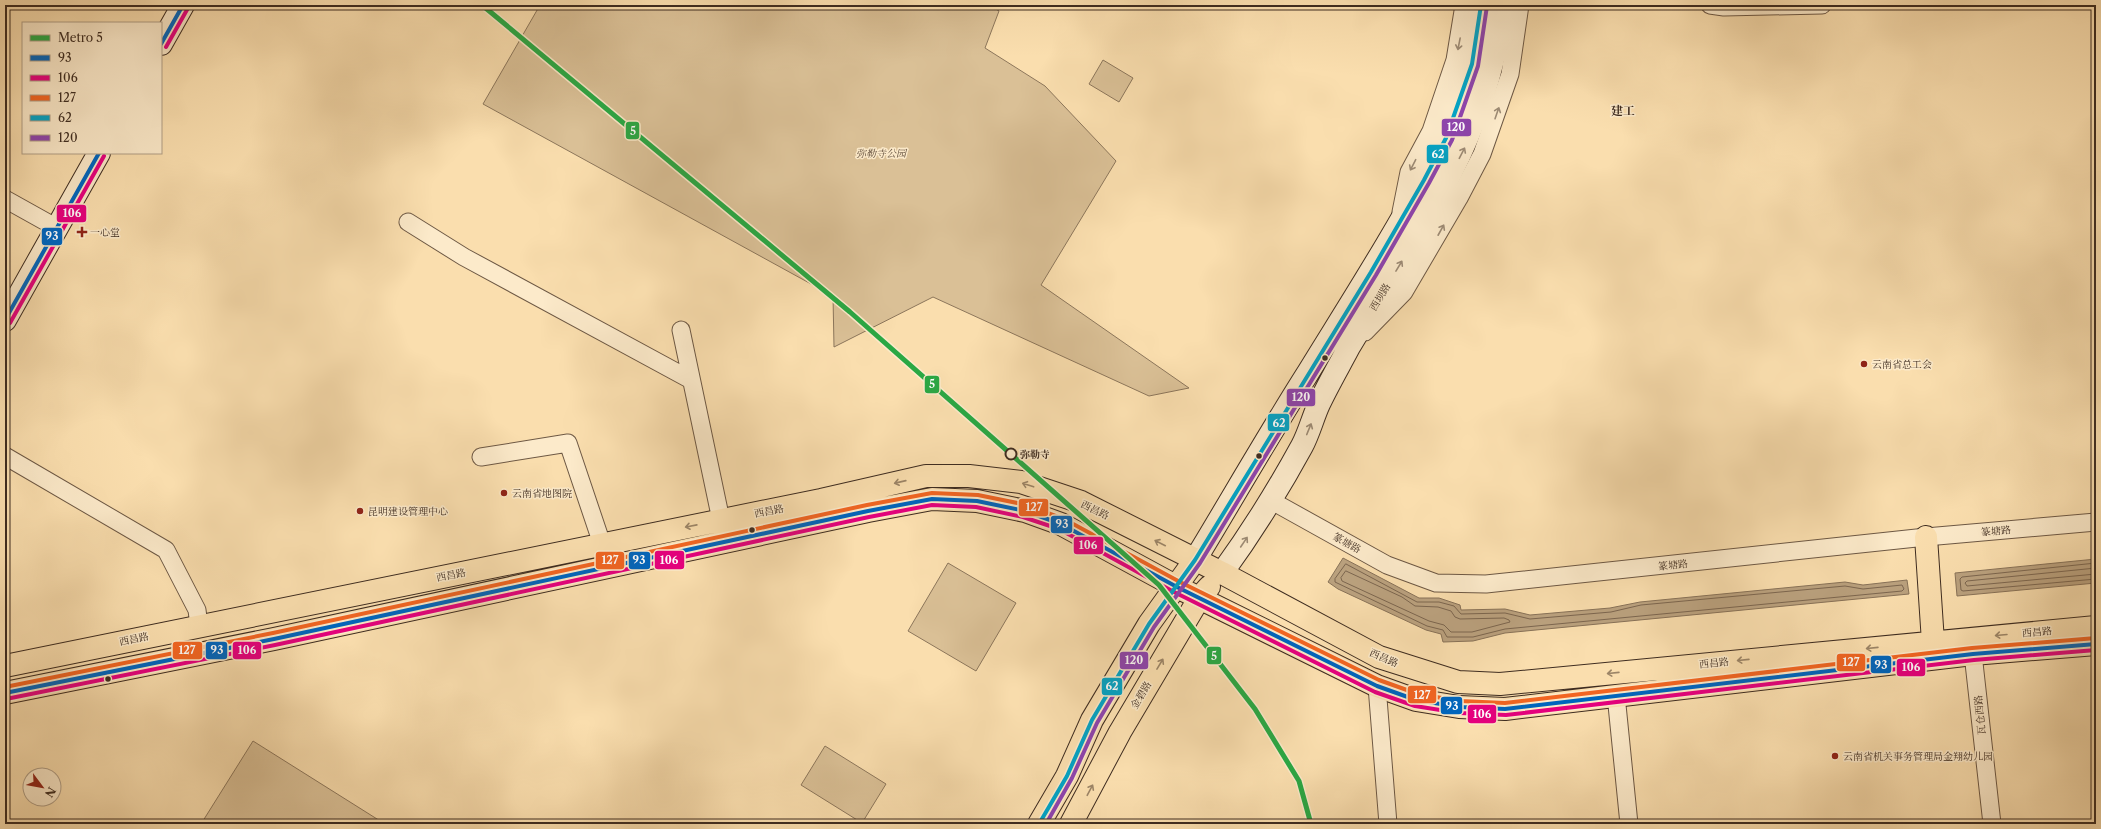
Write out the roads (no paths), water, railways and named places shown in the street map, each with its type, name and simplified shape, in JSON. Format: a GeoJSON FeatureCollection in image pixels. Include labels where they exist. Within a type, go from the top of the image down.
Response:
{"type":"FeatureCollection","features":[{"type":"Feature","properties":{"kind":"main road"},"geometry":{"type":"LineString","coordinates":[[162,42],[183,5]]}},
{"type":"Feature","properties":{"kind":"main road","name":"西坝路"},"geometry":{"type":"LineString","coordinates":[[1195,560],[1398,227],[1446,138],[1472,64],[1481,5]]}},
{"type":"Feature","properties":{"kind":"main road","name":"西坝路"},"geometry":{"type":"LineString","coordinates":[[1222,573],[1246,540],[1303,444],[1319,404],[1349,348],[1416,237],[1465,146],[1492,70],[1502,5]]}},
{"type":"Feature","properties":{"kind":"main road"},"geometry":{"type":"LineString","coordinates":[[5,320],[98,154]]}},
{"type":"Feature","properties":{"kind":"main road","name":"西昌路"},"geometry":{"type":"LineString","coordinates":[[5,666],[821,500],[926,476],[969,476],[1021,482],[1081,502],[1222,573],[1379,657],[1458,682],[1500,684],[2096,627]]}},
{"type":"Feature","properties":{"kind":"main road","name":"西昌路"},"geometry":{"type":"LineString","coordinates":[[5,693],[274,639],[868,511],[932,499],[977,500],[1025,512],[1061,524],[1177,586],[1377,686],[1416,700],[1474,708],[1505,709],[1973,654],[2096,644]]}},
{"type":"Feature","properties":{"kind":"main road"},"geometry":{"type":"LineString","coordinates":[[1926,537],[1933,642]]}},
{"type":"Feature","properties":{"kind":"main road"},"geometry":{"type":"LineString","coordinates":[[1039,824],[1067,776],[1092,720],[1149,624],[1195,560]]}},
{"type":"Feature","properties":{"kind":"main road","name":"金碧路"},"geometry":{"type":"LineString","coordinates":[[1071,824],[1120,732],[1200,597],[1222,573]]}},
{"type":"Feature","properties":{"kind":"street"},"geometry":{"type":"LineString","coordinates":[[1398,227],[1409,172],[1430,131],[1455,60],[1464,5]]}},
{"type":"Feature","properties":{"kind":"street"},"geometry":{"type":"LineString","coordinates":[[1349,348],[1404,292],[1455,205],[1482,154],[1510,74],[1520,5]]}},
{"type":"Feature","properties":{"kind":"street"},"geometry":{"type":"LineString","coordinates":[[1710,5],[1822,5]]}},
{"type":"Feature","properties":{"kind":"street"},"geometry":{"type":"LineString","coordinates":[[5,199],[57,228]]}},
{"type":"Feature","properties":{"kind":"street"},"geometry":{"type":"LineString","coordinates":[[408,222],[464,256],[691,380]]}},
{"type":"Feature","properties":{"kind":"street"},"geometry":{"type":"LineString","coordinates":[[681,330],[721,520]]}},
{"type":"Feature","properties":{"kind":"street"},"geometry":{"type":"LineString","coordinates":[[481,457],[568,444],[602,544]]}},
{"type":"Feature","properties":{"kind":"street"},"geometry":{"type":"LineString","coordinates":[[5,456],[166,550],[197,610],[199,626]]}},
{"type":"Feature","properties":{"kind":"street","name":"篆塘路"},"geometry":{"type":"LineString","coordinates":[[1270,500],[1387,565],[1436,583],[1486,584],[1926,537],[2096,522]]}},
{"type":"Feature","properties":{"kind":"street","name":"瓦仓西路"},"geometry":{"type":"LineString","coordinates":[[1973,654],[1992,824]]}},
{"type":"Feature","properties":{"kind":"street"},"geometry":{"type":"LineString","coordinates":[[1377,686],[1388,824]]}},
{"type":"Feature","properties":{"kind":"street"},"geometry":{"type":"LineString","coordinates":[[1616,695],[1629,824]]}},
{"type":"Feature","properties":{"kind":"water"},"geometry":{"type":"Polygon","coordinates":[[[1343,558],[1419,598],[1439,598],[1460,605],[1461,610],[1505,609],[1530,615],[1610,608],[1640,602],[1845,582],[1863,585],[1907,580],[1909,594],[1505,633],[1473,641],[1443,642],[1441,634],[1426,630],[1338,589],[1328,582],[1343,558]]]}},
{"type":"Feature","properties":{"kind":"water"},"geometry":{"type":"Polygon","coordinates":[[[2096,559],[2096,583],[1957,596],[1955,573],[2096,559]]]}},
{"type":"Feature","properties":{"kind":"metro line","name":"5"},"geometry":{"type":"LineString","coordinates":[[482,5],[850,312],[1159,585],[1255,709],[1299,781],[1311,824]]}},
{"type":"Feature","properties":{"kind":"place","name":"一心堂"},"geometry":{"type":"Point","coordinates":[82,232]}},
{"type":"Feature","properties":{"kind":"place","name":"云南省总工会"},"geometry":{"type":"Point","coordinates":[1864,364]}},
{"type":"Feature","properties":{"kind":"place","name":"弥勒寺"},"geometry":{"type":"Point","coordinates":[1011,454]}},
{"type":"Feature","properties":{"kind":"place","name":"云南省地图院"},"geometry":{"type":"Point","coordinates":[504,493]}},
{"type":"Feature","properties":{"kind":"place","name":"昆明建设管理中心"},"geometry":{"type":"Point","coordinates":[360,511]}},
{"type":"Feature","properties":{"kind":"place","name":"云南省机关事务管理局金翔幼儿园"},"geometry":{"type":"Point","coordinates":[1835,756]}},
{"type":"Feature","properties":{"kind":"district","name":"建工"},"geometry":{"type":"Point","coordinates":[1623,110]}},
{"type":"Feature","properties":{"kind":"park label","name":"弥勒寺公园"},"geometry":{"type":"Point","coordinates":[881,153]}}]}
